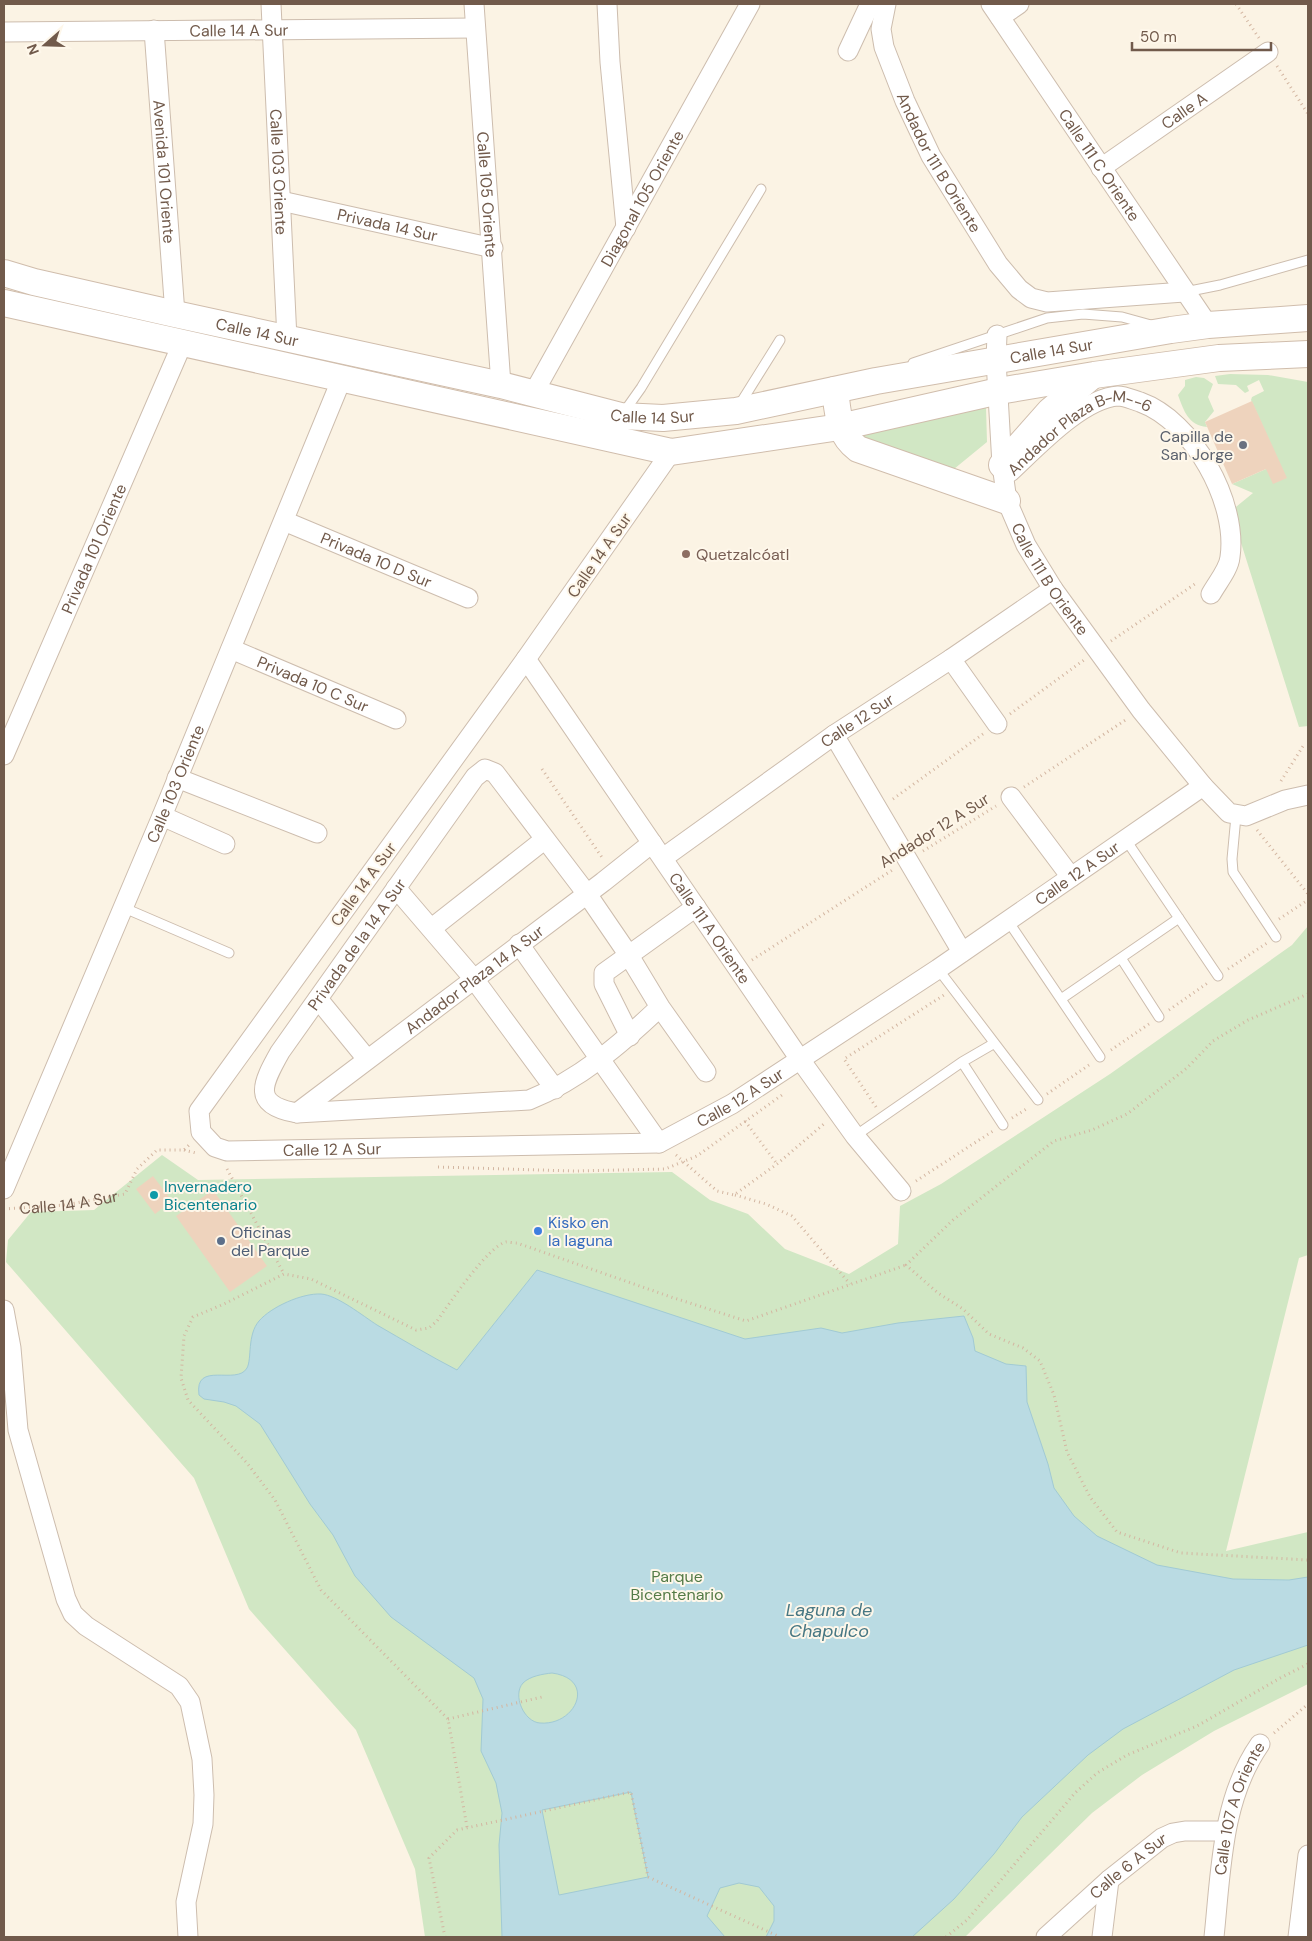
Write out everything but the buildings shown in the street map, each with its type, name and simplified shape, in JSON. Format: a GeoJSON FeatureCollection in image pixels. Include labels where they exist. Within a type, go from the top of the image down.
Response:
{"type":"FeatureCollection","features":[{"type":"Feature","properties":{"kind":"main road","name":"Calle 14 Sur"},"geometry":{"type":"LineString","coordinates":[[4,273],[34,282],[175,314],[501,385],[621,416],[663,418],[736,411],[876,381],[1171,330],[1208,325],[1308,318]]}},
{"type":"Feature","properties":{"kind":"main road","name":"Calle 14 Sur"},"geometry":{"type":"LineString","coordinates":[[4,301],[671,452],[840,427],[999,391],[1094,375],[1220,358],[1303,357]]}},
{"type":"Feature","properties":{"kind":"main road"},"geometry":{"type":"LineString","coordinates":[[835,390],[840,427],[850,443],[858,449],[1004,481],[1050,411],[1094,375]]}},
{"type":"Feature","properties":{"kind":"street","name":"Calle 103 Oriente"},"geometry":{"type":"LineString","coordinates":[[271,4],[287,339]]}},
{"type":"Feature","properties":{"kind":"street","name":"Calle 105 Oriente"},"geometry":{"type":"LineString","coordinates":[[474,4],[501,385]]}},
{"type":"Feature","properties":{"kind":"street"},"geometry":{"type":"LineString","coordinates":[[607,4],[610,62],[626,228]]}},
{"type":"Feature","properties":{"kind":"street","name":"Diagonal 105 Oriente"},"geometry":{"type":"LineString","coordinates":[[533,394],[750,4]]}},
{"type":"Feature","properties":{"kind":"street"},"geometry":{"type":"LineString","coordinates":[[995,11],[1019,4]]}},
{"type":"Feature","properties":{"kind":"street"},"geometry":{"type":"LineString","coordinates":[[848,51],[880,7]]}},
{"type":"Feature","properties":{"kind":"street","name":"Andador 111 B Oriente"},"geometry":{"type":"LineString","coordinates":[[880,7],[884,47],[905,102],[931,156],[998,264],[1019,289],[1031,298],[1047,302],[1184,292]]}},
{"type":"Feature","properties":{"kind":"street","name":"Calle 111 C Oriente"},"geometry":{"type":"LineString","coordinates":[[995,11],[1208,325]]}},
{"type":"Feature","properties":{"kind":"street","name":"Calle 14 A Sur"},"geometry":{"type":"LineString","coordinates":[[4,32],[475,28]]}},
{"type":"Feature","properties":{"kind":"street","name":"Avenida 101 Oriente"},"geometry":{"type":"LineString","coordinates":[[154,30],[175,314]]}},
{"type":"Feature","properties":{"kind":"street","name":"Calle A"},"geometry":{"type":"LineString","coordinates":[[1101,168],[1268,52]]}},
{"type":"Feature","properties":{"kind":"street","name":"Privada 14 Sur"},"geometry":{"type":"LineString","coordinates":[[280,201],[492,248]]}},
{"type":"Feature","properties":{"kind":"street","name":"Calle 111 B Oriente"},"geometry":{"type":"LineString","coordinates":[[997,335],[996,360],[1004,481],[1026,545],[1053,589],[1140,710],[1203,786],[1229,813],[1241,816]]}},
{"type":"Feature","properties":{"kind":"street","name":"Privada 101 Oriente"},"geometry":{"type":"LineString","coordinates":[[4,755],[183,342]]}},
{"type":"Feature","properties":{"kind":"street","name":"Calle 103 Oriente"},"geometry":{"type":"LineString","coordinates":[[4,1189],[162,816],[342,378]]}},
{"type":"Feature","properties":{"kind":"street","name":"Andador Plaza B-M--6"},"geometry":{"type":"LineString","coordinates":[[1004,481],[1069,419],[1086,408],[1118,396],[1147,404],[1178,426],[1193,444],[1211,473],[1225,504],[1230,524],[1230,559],[1205,587]]}},
{"type":"Feature","properties":{"kind":"street","name":"Calle 14 A Sur"},"geometry":{"type":"LineString","coordinates":[[201,1132],[199,1111],[526,659],[671,452]]}},
{"type":"Feature","properties":{"kind":"street","name":"Privada 10 D Sur"},"geometry":{"type":"LineString","coordinates":[[284,521],[468,598]]}},
{"type":"Feature","properties":{"kind":"street","name":"Calle 12 Sur"},"geometry":{"type":"LineString","coordinates":[[663,858],[834,734],[951,659],[1053,589]]}},
{"type":"Feature","properties":{"kind":"street","name":"Privada 10 C Sur"},"geometry":{"type":"LineString","coordinates":[[230,649],[396,719]]}},
{"type":"Feature","properties":{"kind":"street","name":"Calle 111 A Oriente"},"geometry":{"type":"LineString","coordinates":[[526,659],[838,1114],[901,1192]]}},
{"type":"Feature","properties":{"kind":"street"},"geometry":{"type":"LineString","coordinates":[[951,659],[997,724]]}},
{"type":"Feature","properties":{"kind":"street"},"geometry":{"type":"LineString","coordinates":[[834,734],[962,952]]}},
{"type":"Feature","properties":{"kind":"street","name":"Privada de la 14 A Sur"},"geometry":{"type":"LineString","coordinates":[[297,1113],[279,1110],[271,1105],[265,1095],[264,1085],[280,1052],[476,777],[485,770],[495,774],[544,840]]}},
{"type":"Feature","properties":{"kind":"street"},"geometry":{"type":"LineString","coordinates":[[177,778],[317,833]]}},
{"type":"Feature","properties":{"kind":"street","name":"Calle 12 A Sur"},"geometry":{"type":"LineString","coordinates":[[215,1147],[227,1151],[659,1143],[732,1104],[799,1058],[938,969],[1203,786]]}},
{"type":"Feature","properties":{"kind":"street"},"geometry":{"type":"LineString","coordinates":[[1241,816],[1285,800],[1308,795]]}},
{"type":"Feature","properties":{"kind":"street"},"geometry":{"type":"LineString","coordinates":[[1010,797],[1071,877]]}},
{"type":"Feature","properties":{"kind":"street"},"geometry":{"type":"LineString","coordinates":[[162,816],[226,844]]}},
{"type":"Feature","properties":{"kind":"street"},"geometry":{"type":"LineString","coordinates":[[432,928],[544,840],[587,894],[628,954],[660,1007],[706,1072]]}},
{"type":"Feature","properties":{"kind":"street","name":"Andador Plaza 14 A Sur"},"geometry":{"type":"LineString","coordinates":[[297,1113],[652,843]]}},
{"type":"Feature","properties":{"kind":"street"},"geometry":{"type":"LineString","coordinates":[[396,888],[474,979],[555,1090]]}},
{"type":"Feature","properties":{"kind":"street"},"geometry":{"type":"LineString","coordinates":[[630,1036],[604,984],[603,976],[606,970],[696,907]]}},
{"type":"Feature","properties":{"kind":"street"},"geometry":{"type":"LineString","coordinates":[[519,944],[659,1143]]}},
{"type":"Feature","properties":{"kind":"street"},"geometry":{"type":"LineString","coordinates":[[318,999],[367,1059]]}},
{"type":"Feature","properties":{"kind":"street"},"geometry":{"type":"LineString","coordinates":[[297,1113],[521,1101],[555,1090],[630,1036],[660,1007]]}},
{"type":"Feature","properties":{"kind":"street"},"geometry":{"type":"LineString","coordinates":[[201,1132],[215,1147]]}},
{"type":"Feature","properties":{"kind":"street"},"geometry":{"type":"LineString","coordinates":[[4,1310],[11,1348],[18,1430],[66,1599],[73,1614],[86,1626],[179,1686],[190,1702],[202,1759],[204,1795],[203,1824],[186,1902],[188,1937]]}},
{"type":"Feature","properties":{"kind":"street","name":"Calle 107 A Oriente"},"geometry":{"type":"LineString","coordinates":[[1214,1937],[1225,1831],[1246,1764],[1260,1744]]}},
{"type":"Feature","properties":{"kind":"street","name":"Calle 6 A Sur"},"geometry":{"type":"LineString","coordinates":[[1046,1937],[1108,1880],[1162,1838],[1173,1833],[1225,1831]]}},
{"type":"Feature","properties":{"kind":"street"},"geometry":{"type":"LineString","coordinates":[[1298,1937],[1308,1855]]}},
{"type":"Feature","properties":{"kind":"street"},"geometry":{"type":"LineString","coordinates":[[1102,1937],[1108,1880]]}},
{"type":"Feature","properties":{"kind":"lane"},"geometry":{"type":"LineString","coordinates":[[621,416],[641,388],[762,189]]}},
{"type":"Feature","properties":{"kind":"lane"},"geometry":{"type":"LineString","coordinates":[[1184,292],[1220,285],[1308,260]]}},
{"type":"Feature","properties":{"kind":"lane"},"geometry":{"type":"LineString","coordinates":[[876,381],[915,363],[1047,318],[1083,314],[1122,317],[1171,330]]}},
{"type":"Feature","properties":{"kind":"lane"},"geometry":{"type":"LineString","coordinates":[[736,411],[780,340]]}},
{"type":"Feature","properties":{"kind":"lane"},"geometry":{"type":"LineString","coordinates":[[1241,816],[1232,865],[1276,937]]}},
{"type":"Feature","properties":{"kind":"lane"},"geometry":{"type":"LineString","coordinates":[[1126,840],[1218,976]]}},
{"type":"Feature","properties":{"kind":"lane"},"geometry":{"type":"LineString","coordinates":[[122,907],[229,953]]}},
{"type":"Feature","properties":{"kind":"lane"},"geometry":{"type":"LineString","coordinates":[[1061,999],[1179,918]]}},
{"type":"Feature","properties":{"kind":"lane"},"geometry":{"type":"LineString","coordinates":[[1008,921],[1100,1057]]}},
{"type":"Feature","properties":{"kind":"lane"},"geometry":{"type":"LineString","coordinates":[[1121,958],[1159,1017]]}},
{"type":"Feature","properties":{"kind":"lane"},"geometry":{"type":"LineString","coordinates":[[938,969],[993,1044],[1038,1100]]}},
{"type":"Feature","properties":{"kind":"lane"},"geometry":{"type":"LineString","coordinates":[[855,1136],[962,1062],[993,1044]]}},
{"type":"Feature","properties":{"kind":"lane"},"geometry":{"type":"LineString","coordinates":[[962,1062],[1003,1125]]}},
{"type":"Feature","properties":{"kind":"path"},"geometry":{"type":"LineString","coordinates":[[1097,650],[1205,587]]}},
{"type":"Feature","properties":{"kind":"path","name":"Andador 12 A Sur"},"geometry":{"type":"LineString","coordinates":[[738,968],[1010,797],[1140,710]]}},
{"type":"Feature","properties":{"kind":"path"},"geometry":{"type":"LineString","coordinates":[[1285,800],[1279,784],[1305,743]]}},
{"type":"Feature","properties":{"kind":"path"},"geometry":{"type":"LineString","coordinates":[[542,769],[600,853]]}},
{"type":"Feature","properties":{"kind":"path"},"geometry":{"type":"LineString","coordinates":[[1241,816],[1308,894]]}},
{"type":"Feature","properties":{"kind":"path"},"geometry":{"type":"LineString","coordinates":[[1268,926],[1308,900]]}},
{"type":"Feature","properties":{"kind":"path"},"geometry":{"type":"LineString","coordinates":[[882,1117],[844,1059],[953,990]]}},
{"type":"Feature","properties":{"kind":"path"},"geometry":{"type":"LineString","coordinates":[[467,1827],[448,1719],[321,1590],[275,1500],[248,1463],[188,1400],[181,1378],[184,1336],[193,1317],[284,1274],[311,1279],[416,1330],[429,1328],[437,1321],[479,1264],[496,1247],[505,1242],[518,1243],[671,1298],[746,1321],[906,1265],[953,1220],[1054,1140],[1092,1130],[1127,1114],[1157,1093],[1213,1041],[1248,1020],[1308,994]]}},
{"type":"Feature","properties":{"kind":"path"},"geometry":{"type":"LineString","coordinates":[[732,1104],[778,1164]]}},
{"type":"Feature","properties":{"kind":"path"},"geometry":{"type":"LineString","coordinates":[[734,1195],[778,1164],[838,1114]]}},
{"type":"Feature","properties":{"kind":"path","name":"Calle 14 A Sur"},"geometry":{"type":"LineString","coordinates":[[4,1209],[65,1205],[125,1194],[137,1169],[157,1150],[184,1150],[201,1132]]}},
{"type":"Feature","properties":{"kind":"path"},"geometry":{"type":"LineString","coordinates":[[659,1143],[717,1190],[766,1204],[792,1216],[850,1284]]}},
{"type":"Feature","properties":{"kind":"path"},"geometry":{"type":"LineString","coordinates":[[215,1147],[284,1274]]}},
{"type":"Feature","properties":{"kind":"path"},"geometry":{"type":"LineString","coordinates":[[906,1265],[938,1292],[963,1309],[989,1334],[1023,1348],[1040,1361],[1054,1395],[1067,1452],[1090,1497],[1117,1532],[1181,1553],[1308,1560]]}},
{"type":"Feature","properties":{"kind":"path"},"geometry":{"type":"LineString","coordinates":[[946,1937],[967,1920],[1075,1793],[1097,1773],[1127,1755],[1197,1726],[1308,1664]]}},
{"type":"Feature","properties":{"kind":"path"},"geometry":{"type":"LineString","coordinates":[[448,1719],[542,1697]]}},
{"type":"Feature","properties":{"kind":"path","name":"Calle 107 A Oriente"},"geometry":{"type":"LineString","coordinates":[[1260,1744],[1308,1704]]}},
{"type":"Feature","properties":{"kind":"path"},"geometry":{"type":"LineString","coordinates":[[445,1937],[429,1858],[457,1830],[631,1792],[648,1877],[780,1937]]}},
{"type":"Feature","properties":{"kind":"green space"},"geometry":{"type":"Polygon","coordinates":[[[1230,374],[1268,375],[1308,382],[1308,726],[1299,727],[1231,511],[1253,493],[1232,484],[1266,469],[1282,469],[1251,400],[1252,397],[1264,391],[1259,380],[1247,386],[1249,391],[1245,393],[1236,385],[1218,384],[1215,376],[1230,374]]]}},
{"type":"Feature","properties":{"kind":"green space"},"geometry":{"type":"Polygon","coordinates":[[[1196,377],[1204,378],[1213,384],[1208,397],[1214,411],[1205,422],[1207,427],[1191,420],[1185,412],[1178,395],[1185,386],[1185,380],[1196,377]]]}},
{"type":"Feature","properties":{"kind":"green space"},"geometry":{"type":"Polygon","coordinates":[[[986,407],[987,442],[954,469],[852,435],[986,407]]]}},
{"type":"Feature","properties":{"kind":"green space","name":"Parque Bicentenario"},"geometry":{"type":"Polygon","coordinates":[[[1308,926],[1308,1255],[1299,1258],[1226,1551],[1308,1532],[1308,1684],[1214,1731],[1142,1775],[1092,1813],[965,1937],[425,1937],[415,1869],[356,1730],[249,1609],[194,1478],[6,1262],[8,1240],[31,1212],[94,1210],[162,1155],[198,1180],[672,1172],[710,1200],[748,1214],[785,1249],[849,1274],[898,1244],[900,1206],[941,1184],[1110,1074],[1292,945],[1308,926]]]}},
{"type":"Feature","properties":{"kind":"water","name":"Laguna de Chapulco"},"geometry":{"type":"Polygon","coordinates":[[[537,1270],[745,1339],[821,1328],[842,1333],[898,1323],[964,1316],[973,1338],[975,1351],[1006,1364],[1026,1366],[1027,1402],[1054,1488],[1074,1516],[1097,1536],[1157,1565],[1233,1579],[1289,1580],[1308,1577],[1308,1645],[1234,1670],[1123,1729],[1088,1755],[1022,1817],[994,1854],[954,1899],[912,1937],[766,1937],[774,1921],[774,1906],[759,1887],[739,1883],[720,1888],[707,1916],[725,1937],[502,1937],[499,1845],[502,1813],[496,1783],[481,1751],[483,1699],[474,1678],[391,1617],[355,1576],[333,1535],[310,1504],[260,1424],[236,1406],[204,1399],[199,1395],[199,1385],[203,1379],[217,1375],[235,1375],[242,1373],[247,1368],[253,1333],[255,1327],[264,1316],[287,1302],[313,1294],[327,1295],[335,1298],[377,1325],[457,1370],[537,1270]],[[552,1673],[529,1679],[520,1688],[519,1701],[521,1707],[529,1718],[540,1723],[553,1722],[563,1717],[571,1710],[576,1701],[577,1692],[574,1684],[566,1677],[552,1673]],[[631,1792],[542,1810],[559,1895],[648,1877],[631,1792]]]}},
{"type":"Feature","properties":{"kind":"place","name":"Capilla de San Jorge"},"geometry":{"type":"Point","coordinates":[1243,445]}},
{"type":"Feature","properties":{"kind":"place","name":"Quetzalcóatl"},"geometry":{"type":"Point","coordinates":[686,554]}},
{"type":"Feature","properties":{"kind":"place","name":"Invernadero Bicentenario"},"geometry":{"type":"Point","coordinates":[154,1195]}},
{"type":"Feature","properties":{"kind":"place","name":"Kisko en la laguna"},"geometry":{"type":"Point","coordinates":[538,1231]}},
{"type":"Feature","properties":{"kind":"place","name":"Oficinas del Parque"},"geometry":{"type":"Point","coordinates":[221,1241]}}]}
